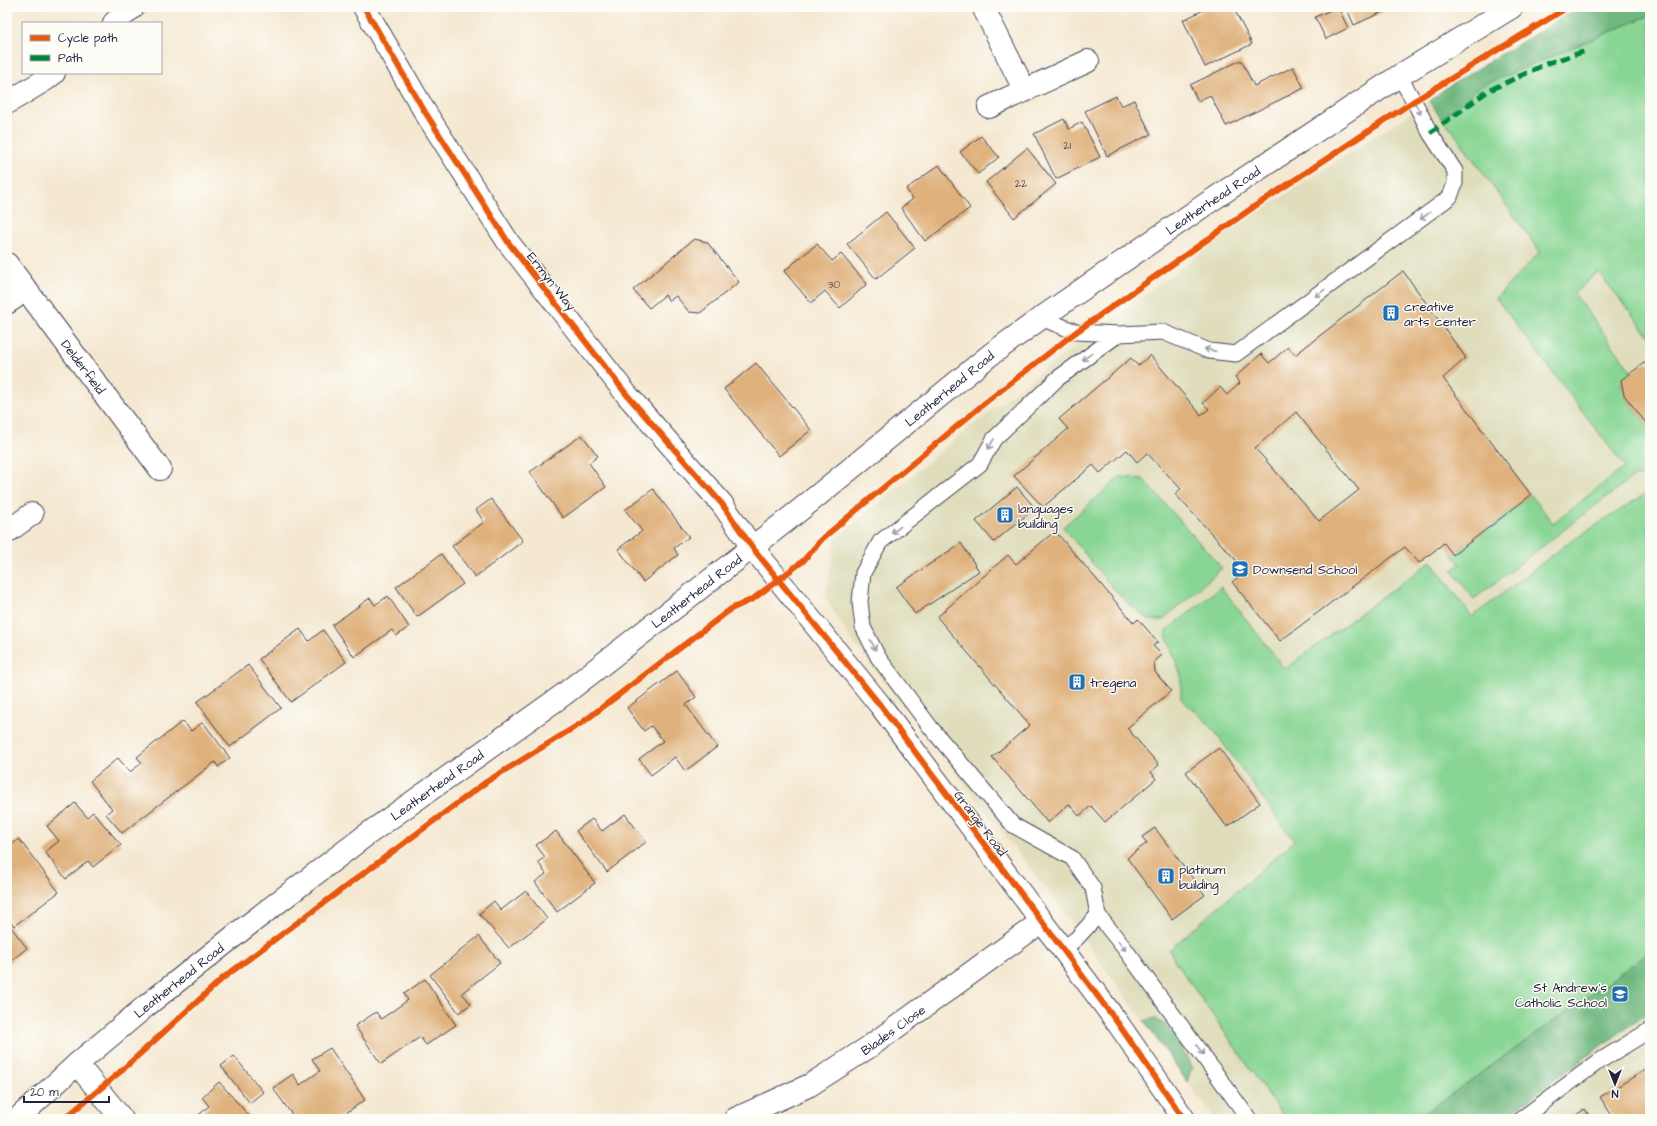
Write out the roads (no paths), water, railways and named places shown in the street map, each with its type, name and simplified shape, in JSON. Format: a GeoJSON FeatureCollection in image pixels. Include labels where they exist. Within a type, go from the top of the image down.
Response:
{"type":"FeatureCollection","features":[{"type":"Feature","properties":{"kind":"main road"},"geometry":{"type":"LineString","coordinates":[[115,22],[133,7]]}},
{"type":"Feature","properties":{"kind":"main road","name":"Ermyn Way"},"geometry":{"type":"LineString","coordinates":[[364,7],[425,112],[508,242],[628,396],[722,504],[752,546]]}},
{"type":"Feature","properties":{"kind":"main road"},"geometry":{"type":"LineString","coordinates":[[983,7],[1025,91]]}},
{"type":"Feature","properties":{"kind":"main road","name":"Leatherhead Road"},"geometry":{"type":"LineString","coordinates":[[17,1119],[77,1064],[146,1006],[243,929],[365,836],[563,695],[800,510],[990,355],[1206,204],[1398,76],[1512,7]]}},
{"type":"Feature","properties":{"kind":"main road"},"geometry":{"type":"LineString","coordinates":[[989,107],[1088,61]]}},
{"type":"Feature","properties":{"kind":"main road"},"geometry":{"type":"LineString","coordinates":[[7,103],[53,74]]}},
{"type":"Feature","properties":{"kind":"main road","name":"Delderfield"},"geometry":{"type":"LineString","coordinates":[[7,264],[160,469]]}},
{"type":"Feature","properties":{"kind":"main road"},"geometry":{"type":"LineString","coordinates":[[7,303],[26,290]]}},
{"type":"Feature","properties":{"kind":"main road"},"geometry":{"type":"LineString","coordinates":[[7,532],[32,514]]}},
{"type":"Feature","properties":{"kind":"main road","name":"Grange Road"},"geometry":{"type":"LineString","coordinates":[[752,546],[880,705],[1117,1022],[1184,1119]]}},
{"type":"Feature","properties":{"kind":"main road","name":"Blades Close"},"geometry":{"type":"LineString","coordinates":[[734,1119],[810,1085],[869,1047],[1041,922]]}},
{"type":"Feature","properties":{"kind":"main road"},"geometry":{"type":"LineString","coordinates":[[77,1064],[122,1119]]}},
{"type":"Feature","properties":{"kind":"lane"},"geometry":{"type":"LineString","coordinates":[[1041,318],[1076,332],[1119,334],[1163,332],[1209,351],[1236,354],[1450,197],[1455,183],[1455,171],[1430,133],[1414,101],[1398,76]]}},
{"type":"Feature","properties":{"kind":"lane"},"geometry":{"type":"LineString","coordinates":[[1119,334],[1057,380],[994,439],[980,464],[880,542],[863,573],[860,602],[863,628],[878,657],[931,728],[1013,825],[1072,858],[1093,888],[1098,915],[1125,949],[1249,1119]]}},
{"type":"Feature","properties":{"kind":"lane"},"geometry":{"type":"LineString","coordinates":[[1063,949],[1076,939],[1098,915]]}},
{"type":"Feature","properties":{"kind":"lane"},"geometry":{"type":"LineString","coordinates":[[1521,1119],[1598,1062],[1650,1030]]}},
{"type":"Feature","properties":{"kind":"place","name":"creative arts center"},"geometry":{"type":"Point","coordinates":[1391,313]}},
{"type":"Feature","properties":{"kind":"place","name":"languages building"},"geometry":{"type":"Point","coordinates":[1005,515]}},
{"type":"Feature","properties":{"kind":"place","name":"Downsend School"},"geometry":{"type":"Point","coordinates":[1240,569]}},
{"type":"Feature","properties":{"kind":"place","name":"tregena"},"geometry":{"type":"Point","coordinates":[1077,682]}},
{"type":"Feature","properties":{"kind":"place","name":"platinum building"},"geometry":{"type":"Point","coordinates":[1166,876]}},
{"type":"Feature","properties":{"kind":"place","name":"St Andrew's Catholic School"},"geometry":{"type":"Point","coordinates":[1620,994]}}]}
